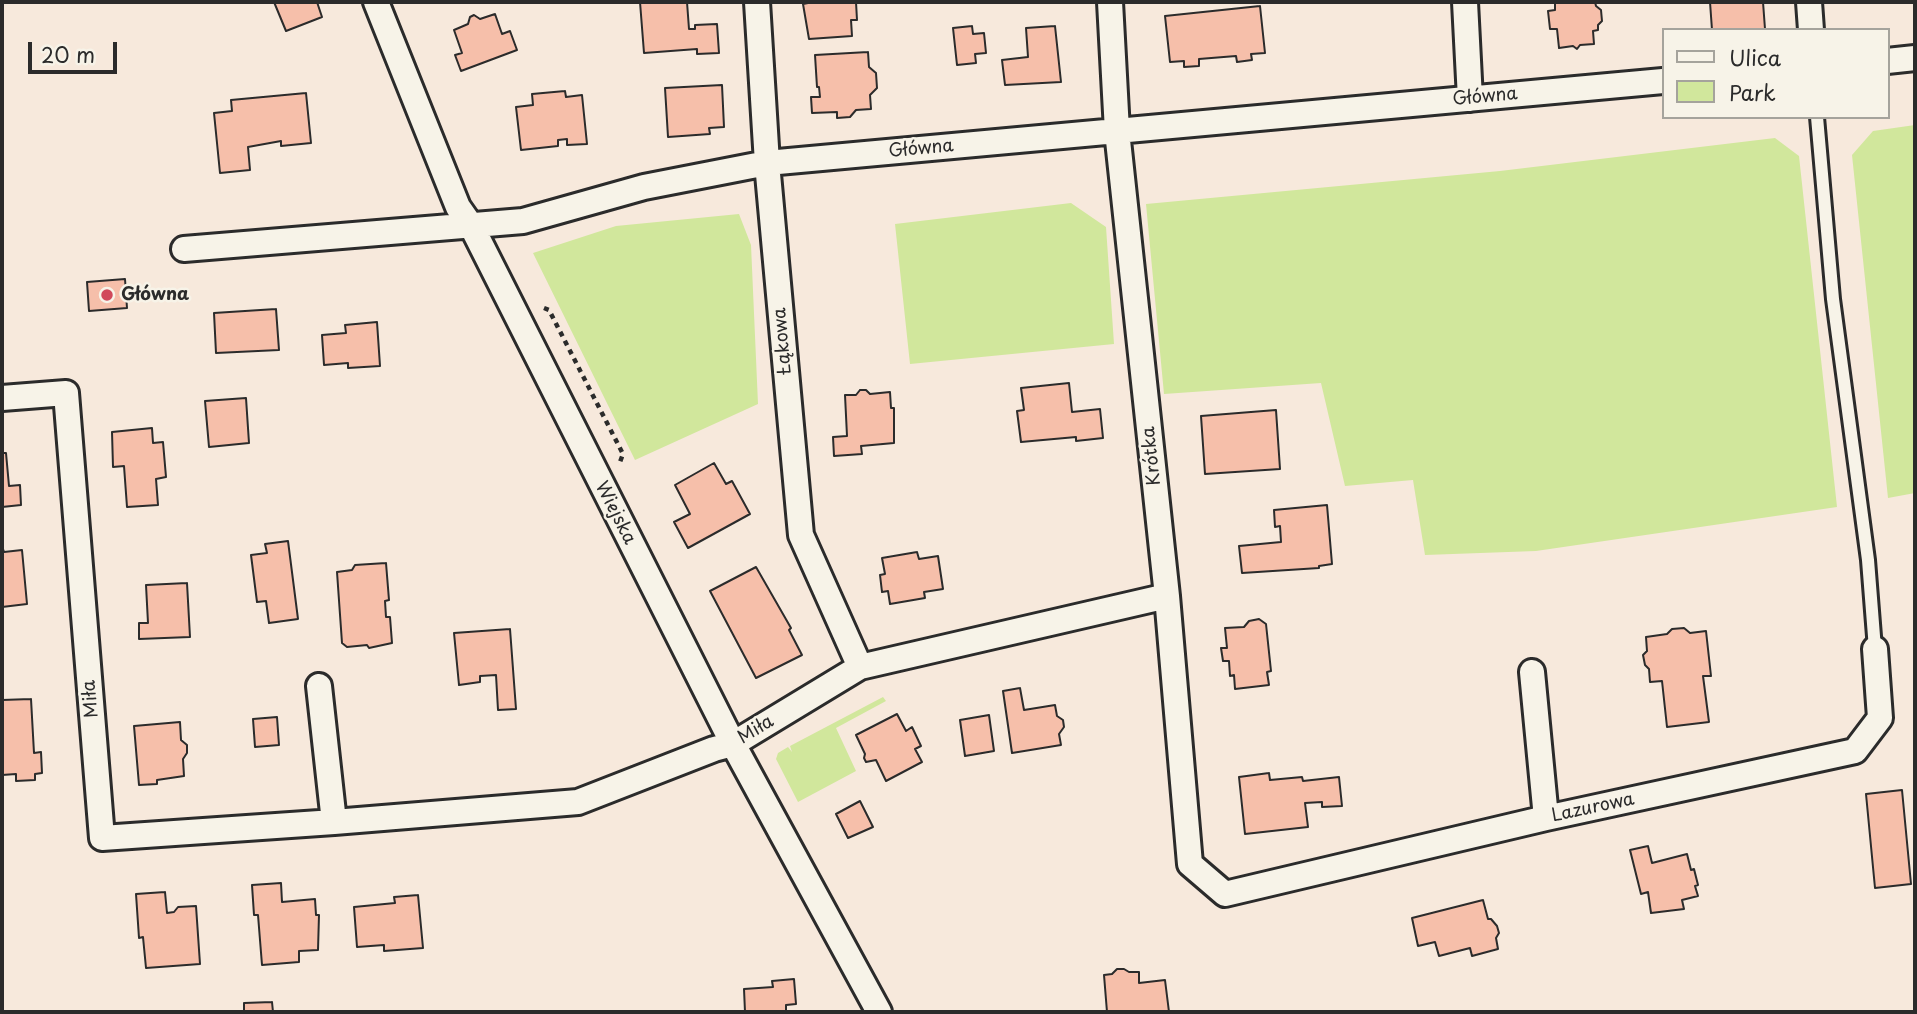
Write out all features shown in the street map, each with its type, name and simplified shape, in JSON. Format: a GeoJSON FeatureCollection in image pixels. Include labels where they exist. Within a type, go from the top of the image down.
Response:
{"type":"FeatureCollection","features":[{"type":"Feature","properties":{"kind":"street","name":"Wiejska"},"geometry":{"type":"LineString","coordinates":[[376,2],[458,207],[471,227],[733,744],[879,1012]]}},
{"type":"Feature","properties":{"kind":"street","name":"Łąkowa"},"geometry":{"type":"LineString","coordinates":[[757,2],[767,163],[800,535],[860,667]]}},
{"type":"Feature","properties":{"kind":"street","name":"Krótka"},"geometry":{"type":"LineString","coordinates":[[1110,2],[1117,131],[1167,596],[1190,864],[1225,894]]}},
{"type":"Feature","properties":{"kind":"street"},"geometry":{"type":"LineString","coordinates":[[1465,2],[1470,99]]}},
{"type":"Feature","properties":{"kind":"street"},"geometry":{"type":"LineString","coordinates":[[1809,2],[1811,28]]}},
{"type":"Feature","properties":{"kind":"street"},"geometry":{"type":"LineString","coordinates":[[1889,61],[1915,58]]}},
{"type":"Feature","properties":{"kind":"street","name":"Główna"},"geometry":{"type":"LineString","coordinates":[[184,248],[523,221],[644,187],[767,163],[1661,81]]}},
{"type":"Feature","properties":{"kind":"street","name":"Miła"},"geometry":{"type":"LineString","coordinates":[[2,398],[66,393],[102,838],[578,802],[733,744],[860,667],[1167,596]]}},
{"type":"Feature","properties":{"kind":"street","name":"Lazurowa"},"geometry":{"type":"LineString","coordinates":[[1225,894],[1546,818],[1855,751],[1880,718],[1875,649]]}},
{"type":"Feature","properties":{"kind":"street"},"geometry":{"type":"LineString","coordinates":[[1532,672],[1546,818]]}},
{"type":"Feature","properties":{"kind":"street"},"geometry":{"type":"LineString","coordinates":[[319,686],[334,822]]}},
{"type":"Feature","properties":{"kind":"lane"},"geometry":{"type":"LineString","coordinates":[[1817,119],[1833,299],[1868,559],[1875,649]]}},
{"type":"Feature","properties":{"kind":"green space"},"geometry":{"type":"Polygon","coordinates":[[[1915,125],[1915,493],[1888,498],[1852,155],[1873,131],[1915,125]]]}},
{"type":"Feature","properties":{"kind":"green space"},"geometry":{"type":"Polygon","coordinates":[[[1775,138],[1799,156],[1837,507],[1536,551],[1425,555],[1413,480],[1345,486],[1321,383],[1164,394],[1146,204],[1500,171],[1775,138]]]}},
{"type":"Feature","properties":{"kind":"green space"},"geometry":{"type":"Polygon","coordinates":[[[1071,203],[1106,227],[1114,344],[910,364],[895,224],[1071,203]]]}},
{"type":"Feature","properties":{"kind":"green space"},"geometry":{"type":"Polygon","coordinates":[[[739,214],[751,245],[758,404],[635,460],[533,253],[616,226],[739,214]]]}},
{"type":"Feature","properties":{"kind":"green space"},"geometry":{"type":"Polygon","coordinates":[[[883,697],[886,701],[836,728],[856,771],[798,802],[776,759],[778,753],[788,747],[792,752],[790,746],[883,697]]]}},
{"type":"Feature","properties":{"kind":"building"},"geometry":{"type":"Polygon","coordinates":[[[274,2],[317,2],[322,17],[286,31],[274,2]]]}},
{"type":"Feature","properties":{"kind":"building"},"geometry":{"type":"Polygon","coordinates":[[[640,2],[687,2],[689,29],[695,29],[695,25],[717,24],[719,53],[697,54],[697,49],[644,53],[640,2]]]}},
{"type":"Feature","properties":{"kind":"building"},"geometry":{"type":"Polygon","coordinates":[[[856,2],[857,20],[851,20],[852,36],[809,39],[803,4],[856,2]]]}},
{"type":"Feature","properties":{"kind":"building"},"geometry":{"type":"Polygon","coordinates":[[[1555,2],[1595,2],[1601,10],[1602,21],[1598,30],[1593,31],[1594,44],[1580,45],[1577,49],[1573,46],[1559,48],[1557,29],[1550,29],[1548,11],[1555,10],[1555,2]]]}},
{"type":"Feature","properties":{"kind":"building"},"geometry":{"type":"Polygon","coordinates":[[[1710,2],[1763,2],[1765,28],[1712,28],[1710,2]]]}},
{"type":"Feature","properties":{"kind":"building"},"geometry":{"type":"Polygon","coordinates":[[[1260,6],[1265,53],[1251,54],[1252,60],[1237,62],[1236,56],[1199,59],[1199,66],[1184,67],[1184,61],[1170,62],[1165,16],[1260,6]]]}},
{"type":"Feature","properties":{"kind":"building"},"geometry":{"type":"Polygon","coordinates":[[[495,14],[502,34],[510,31],[517,50],[461,71],[455,55],[462,53],[454,30],[468,24],[470,17],[474,15],[480,19],[495,14]]]}},
{"type":"Feature","properties":{"kind":"building"},"geometry":{"type":"Polygon","coordinates":[[[972,26],[973,34],[984,33],[986,53],[975,54],[976,63],[957,65],[953,28],[972,26]]]}},
{"type":"Feature","properties":{"kind":"building"},"geometry":{"type":"Polygon","coordinates":[[[1055,26],[1061,82],[1005,85],[1002,60],[1028,57],[1026,28],[1055,26]]]}},
{"type":"Feature","properties":{"kind":"building"},"geometry":{"type":"Polygon","coordinates":[[[868,52],[869,67],[876,73],[877,88],[870,95],[871,109],[856,110],[850,117],[837,118],[837,112],[812,113],[811,97],[820,97],[815,55],[868,52]]]}},
{"type":"Feature","properties":{"kind":"building"},"geometry":{"type":"Polygon","coordinates":[[[722,85],[724,127],[709,128],[710,134],[668,137],[665,88],[722,85]]]}},
{"type":"Feature","properties":{"kind":"building"},"geometry":{"type":"Polygon","coordinates":[[[565,91],[566,97],[582,95],[587,144],[567,145],[567,139],[558,140],[558,146],[521,150],[516,107],[533,105],[532,94],[565,91]]]}},
{"type":"Feature","properties":{"kind":"building"},"geometry":{"type":"Polygon","coordinates":[[[306,93],[311,143],[281,146],[281,141],[248,147],[250,170],[220,173],[214,113],[232,111],[231,100],[306,93]]]}},
{"type":"Feature","properties":{"kind":"building","name":"Główna"},"geometry":{"type":"Polygon","coordinates":[[[125,279],[127,308],[89,311],[87,282],[125,279]]]}},
{"type":"Feature","properties":{"kind":"building"},"geometry":{"type":"Polygon","coordinates":[[[276,309],[279,350],[216,353],[214,313],[276,309]]]}},
{"type":"Feature","properties":{"kind":"building"},"geometry":{"type":"Polygon","coordinates":[[[377,322],[380,366],[348,368],[348,363],[324,365],[322,335],[346,333],[345,325],[377,322]]]}},
{"type":"Feature","properties":{"kind":"building"},"geometry":{"type":"Polygon","coordinates":[[[1069,383],[1072,412],[1100,409],[1103,438],[1076,441],[1076,437],[1021,442],[1017,411],[1024,410],[1021,388],[1069,383]]]}},
{"type":"Feature","properties":{"kind":"building"},"geometry":{"type":"Polygon","coordinates":[[[860,390],[866,390],[870,394],[890,392],[891,408],[894,408],[894,443],[861,446],[862,454],[834,456],[833,437],[847,436],[845,395],[856,395],[860,390]]]}},
{"type":"Feature","properties":{"kind":"building"},"geometry":{"type":"Polygon","coordinates":[[[246,398],[249,443],[209,447],[205,401],[246,398]]]}},
{"type":"Feature","properties":{"kind":"building"},"geometry":{"type":"Polygon","coordinates":[[[1276,410],[1280,469],[1205,474],[1201,416],[1276,410]]]}},
{"type":"Feature","properties":{"kind":"building"},"geometry":{"type":"Polygon","coordinates":[[[152,428],[153,443],[163,442],[166,477],[156,479],[158,505],[127,507],[124,466],[113,467],[112,432],[152,428]]]}},
{"type":"Feature","properties":{"kind":"building"},"geometry":{"type":"Polygon","coordinates":[[[2,453],[6,453],[9,486],[20,485],[21,505],[2,507],[2,453]]]}},
{"type":"Feature","properties":{"kind":"building"},"geometry":{"type":"Polygon","coordinates":[[[714,463],[726,484],[732,481],[750,514],[688,548],[674,522],[690,514],[675,485],[714,463]]]}},
{"type":"Feature","properties":{"kind":"building"},"geometry":{"type":"Polygon","coordinates":[[[1327,505],[1332,564],[1319,568],[1242,573],[1239,546],[1281,542],[1280,526],[1275,527],[1274,510],[1327,505]]]}},
{"type":"Feature","properties":{"kind":"building"},"geometry":{"type":"Polygon","coordinates":[[[288,541],[298,619],[269,623],[266,601],[257,602],[251,555],[267,553],[265,544],[288,541]]]}},
{"type":"Feature","properties":{"kind":"building"},"geometry":{"type":"Polygon","coordinates":[[[2,546],[4,552],[22,550],[27,604],[2,607],[2,546]]]}},
{"type":"Feature","properties":{"kind":"building"},"geometry":{"type":"Polygon","coordinates":[[[917,552],[919,559],[938,556],[943,589],[924,592],[925,598],[890,604],[888,591],[882,592],[880,575],[885,574],[882,558],[917,552]]]}},
{"type":"Feature","properties":{"kind":"building"},"geometry":{"type":"Polygon","coordinates":[[[386,563],[389,600],[385,601],[386,617],[390,617],[392,643],[369,648],[367,645],[347,647],[342,643],[337,572],[352,570],[355,565],[386,563]]]}},
{"type":"Feature","properties":{"kind":"building"},"geometry":{"type":"Polygon","coordinates":[[[756,567],[791,628],[789,630],[802,655],[756,678],[710,591],[756,567]]]}},
{"type":"Feature","properties":{"kind":"building"},"geometry":{"type":"Polygon","coordinates":[[[187,583],[190,637],[139,639],[139,623],[148,623],[146,585],[187,583]]]}},
{"type":"Feature","properties":{"kind":"building"},"geometry":{"type":"Polygon","coordinates":[[[1259,619],[1266,624],[1271,671],[1267,672],[1269,685],[1235,689],[1234,675],[1230,676],[1229,661],[1223,661],[1221,648],[1227,648],[1225,628],[1244,627],[1249,621],[1259,619]]]}},
{"type":"Feature","properties":{"kind":"building"},"geometry":{"type":"Polygon","coordinates":[[[1684,628],[1690,633],[1706,631],[1711,676],[1703,676],[1709,722],[1667,727],[1662,681],[1650,682],[1649,669],[1645,665],[1643,655],[1647,651],[1646,637],[1684,628]]]}},
{"type":"Feature","properties":{"kind":"building"},"geometry":{"type":"Polygon","coordinates":[[[510,629],[516,709],[498,710],[496,675],[480,676],[480,682],[459,685],[454,633],[510,629]]]}},
{"type":"Feature","properties":{"kind":"building"},"geometry":{"type":"Polygon","coordinates":[[[1020,688],[1024,710],[1055,705],[1057,716],[1063,720],[1064,727],[1059,734],[1061,745],[1012,753],[1003,691],[1020,688]]]}},
{"type":"Feature","properties":{"kind":"building"},"geometry":{"type":"Polygon","coordinates":[[[31,699],[34,753],[41,752],[42,773],[35,774],[35,780],[16,781],[16,774],[2,775],[2,700],[31,699]]]}},
{"type":"Feature","properties":{"kind":"building"},"geometry":{"type":"Polygon","coordinates":[[[897,714],[906,731],[912,727],[921,746],[915,749],[922,762],[886,781],[876,760],[866,762],[856,735],[897,714]]]}},
{"type":"Feature","properties":{"kind":"building"},"geometry":{"type":"Polygon","coordinates":[[[989,715],[994,751],[965,756],[960,720],[989,715]]]}},
{"type":"Feature","properties":{"kind":"building"},"geometry":{"type":"Polygon","coordinates":[[[277,717],[279,745],[255,747],[253,719],[277,717]]]}},
{"type":"Feature","properties":{"kind":"building"},"geometry":{"type":"Polygon","coordinates":[[[180,722],[181,740],[187,745],[187,753],[183,759],[184,776],[157,780],[157,784],[139,785],[134,726],[180,722]]]}},
{"type":"Feature","properties":{"kind":"building"},"geometry":{"type":"Polygon","coordinates":[[[1269,773],[1270,780],[1302,777],[1303,781],[1339,777],[1342,806],[1322,807],[1322,802],[1305,803],[1308,827],[1245,834],[1239,777],[1269,773]]]}},
{"type":"Feature","properties":{"kind":"building"},"geometry":{"type":"Polygon","coordinates":[[[1902,790],[1911,884],[1875,888],[1866,794],[1902,790]]]}},
{"type":"Feature","properties":{"kind":"building"},"geometry":{"type":"Polygon","coordinates":[[[860,801],[873,827],[848,838],[836,814],[860,801]]]}},
{"type":"Feature","properties":{"kind":"building"},"geometry":{"type":"Polygon","coordinates":[[[1648,846],[1652,863],[1687,854],[1691,870],[1694,869],[1698,896],[1682,900],[1684,909],[1651,913],[1648,892],[1641,894],[1630,850],[1648,846]]]}},
{"type":"Feature","properties":{"kind":"building"},"geometry":{"type":"Polygon","coordinates":[[[281,883],[282,902],[315,899],[316,915],[319,915],[318,950],[299,951],[299,962],[262,965],[258,915],[254,915],[252,885],[281,883]]]}},
{"type":"Feature","properties":{"kind":"building"},"geometry":{"type":"Polygon","coordinates":[[[165,892],[167,913],[174,912],[178,907],[196,906],[200,964],[146,968],[143,937],[139,938],[136,894],[165,892]]]}},
{"type":"Feature","properties":{"kind":"building"},"geometry":{"type":"Polygon","coordinates":[[[418,895],[423,948],[384,951],[384,945],[357,947],[354,907],[395,903],[394,897],[418,895]]]}},
{"type":"Feature","properties":{"kind":"building"},"geometry":{"type":"Polygon","coordinates":[[[1483,900],[1488,919],[1497,926],[1498,949],[1472,956],[1470,948],[1439,956],[1435,942],[1418,946],[1412,918],[1483,900]]]}},
{"type":"Feature","properties":{"kind":"building"},"geometry":{"type":"Polygon","coordinates":[[[1117,969],[1139,972],[1139,983],[1165,980],[1169,1012],[1107,1012],[1104,975],[1112,974],[1117,969]]]}},
{"type":"Feature","properties":{"kind":"building"},"geometry":{"type":"Polygon","coordinates":[[[794,979],[796,1004],[786,1005],[786,1012],[745,1012],[744,989],[773,987],[772,981],[794,979]]]}},
{"type":"Feature","properties":{"kind":"building"},"geometry":{"type":"Polygon","coordinates":[[[272,1002],[273,1012],[244,1012],[244,1003],[272,1002]]]}},
{"type":"Feature","properties":{"kind":"place","name":"Główna"},"geometry":{"type":"Point","coordinates":[107,295]}}]}
